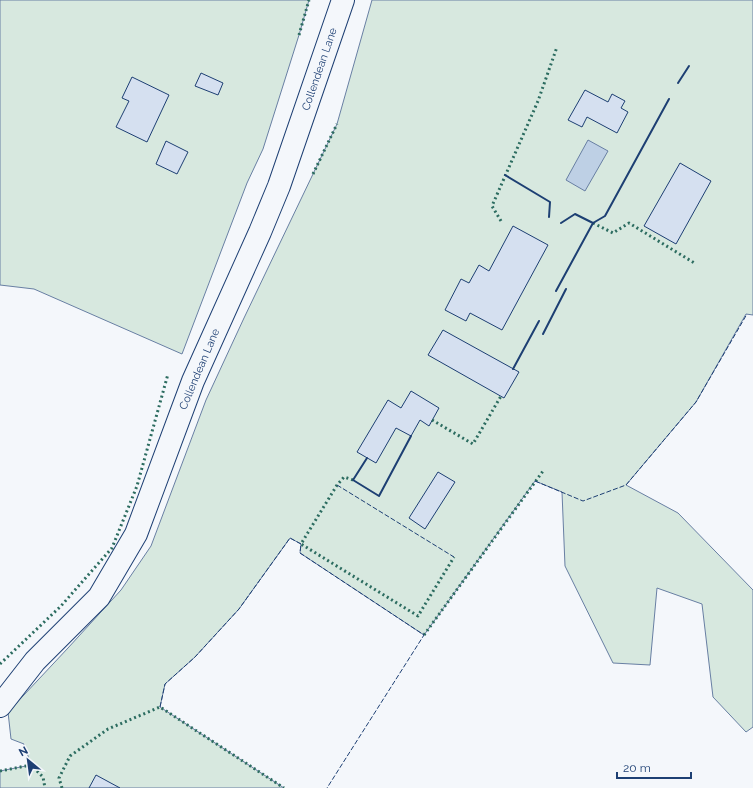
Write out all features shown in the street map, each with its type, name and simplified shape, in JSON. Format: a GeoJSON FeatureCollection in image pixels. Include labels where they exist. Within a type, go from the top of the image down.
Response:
{"type":"FeatureCollection","features":[{"type":"Feature","properties":{"kind":"street","name":"Collendean Lane"},"geometry":{"type":"LineString","coordinates":[[0,706],[35,661],[99,597],[136,534],[193,381],[279,186],[343,0]]}},
{"type":"Feature","properties":{"kind":"shaded area"},"geometry":{"type":"Polygon","coordinates":[[[0,0],[309,0],[263,149],[247,183],[182,354],[34,289],[0,285],[0,0]]]}},
{"type":"Feature","properties":{"kind":"shaded area"},"geometry":{"type":"Polygon","coordinates":[[[372,0],[753,0],[753,315],[746,314],[696,402],[626,485],[678,513],[753,590],[753,727],[746,732],[713,697],[702,604],[657,588],[650,665],[613,663],[565,566],[562,492],[535,481],[424,635],[300,553],[301,544],[290,538],[239,609],[195,657],[165,684],[160,707],[284,788],[0,788],[0,771],[31,765],[24,744],[11,739],[8,712],[121,590],[151,546],[206,400],[337,124],[372,0]]]}},
{"type":"Feature","properties":{"kind":"water"},"geometry":{"type":"Polygon","coordinates":[[[588,140],[608,151],[585,191],[566,180],[588,140]]]}},
{"type":"Feature","properties":{"kind":"building"},"geometry":{"type":"Polygon","coordinates":[[[201,73],[223,83],[218,95],[195,86],[201,73]]]}},
{"type":"Feature","properties":{"kind":"building"},"geometry":{"type":"Polygon","coordinates":[[[132,77],[169,95],[147,142],[116,127],[129,101],[122,98],[132,77]]]}},
{"type":"Feature","properties":{"kind":"building"},"geometry":{"type":"Polygon","coordinates":[[[585,90],[608,102],[612,94],[625,101],[621,108],[628,112],[617,133],[587,117],[582,127],[568,120],[585,90]]]}},
{"type":"Feature","properties":{"kind":"building"},"geometry":{"type":"Polygon","coordinates":[[[166,141],[188,152],[177,174],[156,164],[166,141]]]}},
{"type":"Feature","properties":{"kind":"building"},"geometry":{"type":"Polygon","coordinates":[[[680,163],[711,181],[676,244],[644,226],[680,163]]]}},
{"type":"Feature","properties":{"kind":"building"},"geometry":{"type":"Polygon","coordinates":[[[513,226],[548,245],[502,330],[470,313],[466,321],[445,310],[461,279],[469,283],[479,265],[489,271],[513,226]]]}},
{"type":"Feature","properties":{"kind":"building"},"geometry":{"type":"Polygon","coordinates":[[[443,330],[519,372],[504,398],[428,355],[443,330]]]}},
{"type":"Feature","properties":{"kind":"building"},"geometry":{"type":"Polygon","coordinates":[[[411,391],[439,408],[429,426],[420,420],[411,436],[396,428],[376,463],[357,452],[388,400],[401,408],[411,391]]]}},
{"type":"Feature","properties":{"kind":"building"},"geometry":{"type":"Polygon","coordinates":[[[438,472],[455,482],[425,529],[409,518],[438,472]]]}},
{"type":"Feature","properties":{"kind":"building"},"geometry":{"type":"Polygon","coordinates":[[[96,775],[120,788],[89,788],[96,775]]]}},
{"type":"Feature","properties":{"kind":"hedge"},"geometry":{"type":"LineString","coordinates":[[299,35],[309,0]]}},
{"type":"Feature","properties":{"kind":"hedge"},"geometry":{"type":"LineString","coordinates":[[501,221],[492,206],[538,101],[557,47]]}},
{"type":"Feature","properties":{"kind":"hedge"},"geometry":{"type":"LineString","coordinates":[[313,174],[337,124]]}},
{"type":"Feature","properties":{"kind":"hedge"},"geometry":{"type":"LineString","coordinates":[[593,223],[613,233],[629,223],[696,264]]}},
{"type":"Feature","properties":{"kind":"hedge"},"geometry":{"type":"LineString","coordinates":[[0,664],[61,606],[112,548],[137,486],[168,374]]}},
{"type":"Feature","properties":{"kind":"hedge"},"geometry":{"type":"LineString","coordinates":[[432,420],[473,444],[501,396]]}},
{"type":"Feature","properties":{"kind":"hedge"},"geometry":{"type":"LineString","coordinates":[[424,635],[543,471]]}},
{"type":"Feature","properties":{"kind":"hedge"},"geometry":{"type":"LineString","coordinates":[[353,480],[344,477],[337,485],[301,544],[418,616],[454,557]]}},
{"type":"Feature","properties":{"kind":"hedge"},"geometry":{"type":"LineString","coordinates":[[62,788],[59,778],[70,756],[108,729],[160,707],[284,788]]}},
{"type":"Feature","properties":{"kind":"hedge"},"geometry":{"type":"LineString","coordinates":[[0,771],[31,765],[43,777],[45,788]]}},
{"type":"Feature","properties":{"kind":"fence"},"geometry":{"type":"LineString","coordinates":[[535,481],[583,501],[626,485],[696,402],[747,314]]}},
{"type":"Feature","properties":{"kind":"fence"},"geometry":{"type":"LineString","coordinates":[[337,485],[454,557]]}},
{"type":"Feature","properties":{"kind":"fence"},"geometry":{"type":"LineString","coordinates":[[160,707],[165,684],[195,657],[239,609],[290,538],[301,544],[300,553],[424,635],[327,788]]}},
{"type":"Feature","properties":{"kind":"wall"},"geometry":{"type":"LineString","coordinates":[[678,83],[689,66]]}},
{"type":"Feature","properties":{"kind":"wall"},"geometry":{"type":"LineString","coordinates":[[593,223],[605,216],[669,99]]}},
{"type":"Feature","properties":{"kind":"wall"},"geometry":{"type":"LineString","coordinates":[[505,175],[550,202],[549,217]]}},
{"type":"Feature","properties":{"kind":"wall"},"geometry":{"type":"LineString","coordinates":[[556,291],[593,223],[575,214],[561,223]]}},
{"type":"Feature","properties":{"kind":"wall"},"geometry":{"type":"LineString","coordinates":[[543,334],[566,289]]}},
{"type":"Feature","properties":{"kind":"wall"},"geometry":{"type":"LineString","coordinates":[[513,369],[539,321]]}},
{"type":"Feature","properties":{"kind":"wall"},"geometry":{"type":"LineString","coordinates":[[367,458],[353,480],[379,496],[411,436]]}}]}
